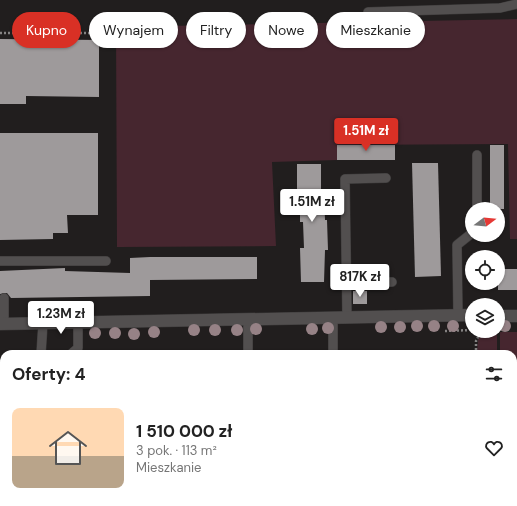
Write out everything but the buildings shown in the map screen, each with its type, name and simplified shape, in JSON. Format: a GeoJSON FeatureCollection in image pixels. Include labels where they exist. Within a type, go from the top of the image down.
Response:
{"type":"FeatureCollection","features":[{"type":"Feature","properties":{"kind":"street"},"geometry":{"type":"LineString","coordinates":[[2,324],[465,316]]}},
{"type":"Feature","properties":{"kind":"street"},"geometry":{"type":"LineString","coordinates":[[505,316],[517,316]]}},
{"type":"Feature","properties":{"kind":"lane"},"geometry":{"type":"LineString","coordinates":[[368,12],[500,8],[517,4]]}},
{"type":"Feature","properties":{"kind":"lane"},"geometry":{"type":"LineString","coordinates":[[477,154],[477,202]]}},
{"type":"Feature","properties":{"kind":"lane"},"geometry":{"type":"LineString","coordinates":[[347,318],[345,179],[386,178]]}},
{"type":"Feature","properties":{"kind":"lane"},"geometry":{"type":"LineString","coordinates":[[458,315],[457,245],[465,239]]}},
{"type":"Feature","properties":{"kind":"lane"},"geometry":{"type":"LineString","coordinates":[[3,271],[1,261],[106,261]]}},
{"type":"Feature","properties":{"kind":"lane"},"geometry":{"type":"LineString","coordinates":[[346,283],[392,282]]}},
{"type":"Feature","properties":{"kind":"lane"},"geometry":{"type":"LineString","coordinates":[[2,324],[4,298]]}},
{"type":"Feature","properties":{"kind":"lane"},"geometry":{"type":"LineString","coordinates":[[333,318],[334,350]]}},
{"type":"Feature","properties":{"kind":"lane"},"geometry":{"type":"LineString","coordinates":[[248,320],[248,350]]}},
{"type":"Feature","properties":{"kind":"lane"},"geometry":{"type":"LineString","coordinates":[[41,350],[43,323]]}},
{"type":"Feature","properties":{"kind":"lane"},"geometry":{"type":"LineString","coordinates":[[76,350],[78,348],[78,323]]}},
{"type":"Feature","properties":{"kind":"path"},"geometry":{"type":"LineString","coordinates":[[0,33],[89,33]]}},
{"type":"Feature","properties":{"kind":"path"},"geometry":{"type":"LineString","coordinates":[[476,350],[478,338]]}},
{"type":"Feature","properties":{"kind":"shaded area"},"geometry":{"type":"Polygon","coordinates":[[[517,19],[517,239],[510,239],[508,144],[337,145],[337,160],[272,162],[276,246],[117,247],[116,48],[178,48],[178,26],[186,26],[186,48],[246,48],[246,24],[254,24],[254,48],[318,48],[318,23],[326,23],[326,48],[425,48],[425,21],[517,19]]]}},
{"type":"Feature","properties":{"kind":"shaded area"},"geometry":{"type":"Polygon","coordinates":[[[505,332],[517,332],[517,350],[500,350],[500,338],[505,338],[505,332]]]}},
{"type":"Feature","properties":{"kind":"shaded area"},"geometry":{"type":"Polygon","coordinates":[[[479,338],[497,338],[497,350],[477,350],[479,338]]]}}]}
